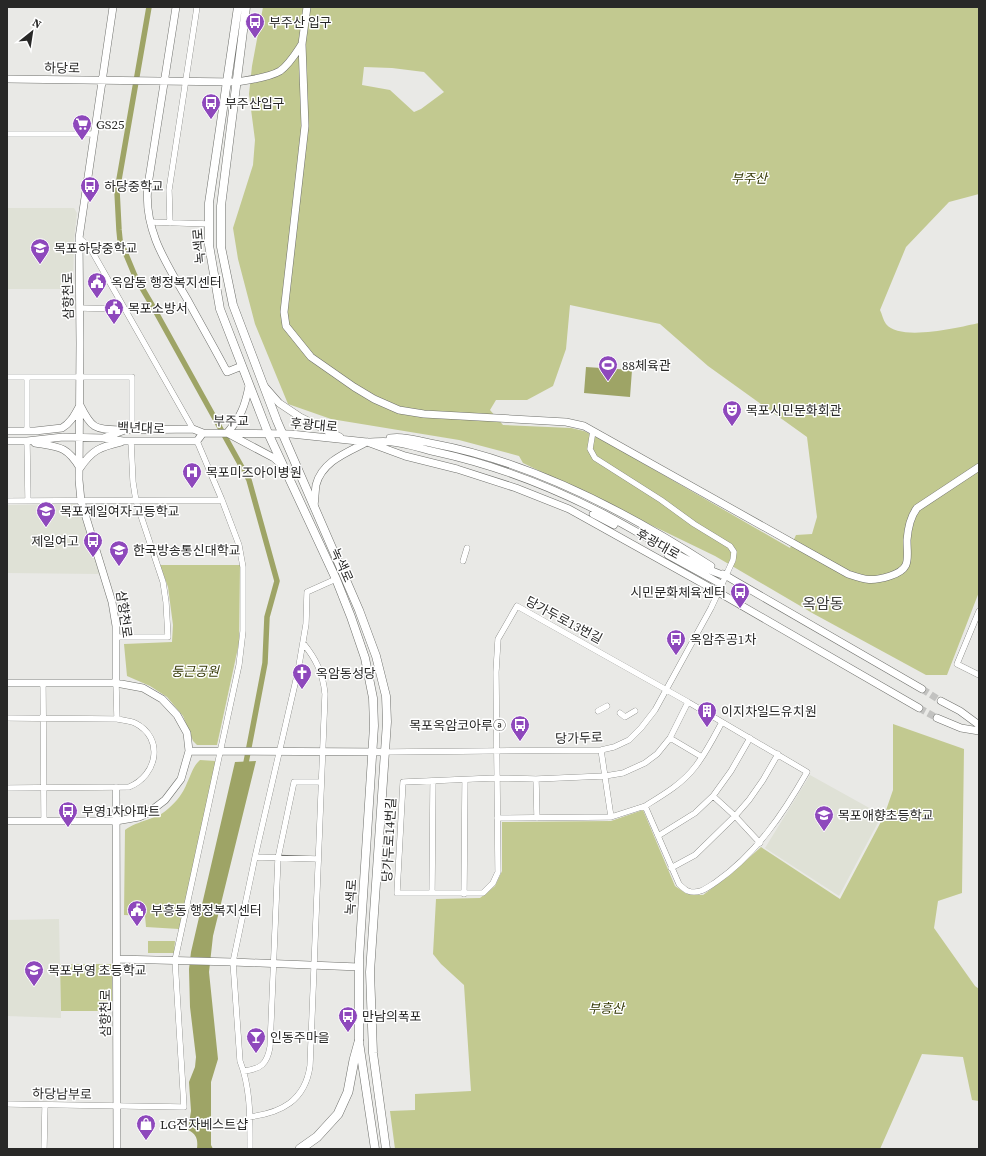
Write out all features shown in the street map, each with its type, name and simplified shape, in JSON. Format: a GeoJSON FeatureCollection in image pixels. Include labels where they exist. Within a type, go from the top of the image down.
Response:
{"type":"FeatureCollection","features":[{"type":"Feature","properties":{"kind":"main road","name":"녹색로"},"geometry":{"type":"LineString","coordinates":[[238,7],[208,203],[209,245],[220,309],[268,433],[336,579],[365,658],[373,698],[374,726],[359,967],[359,1042],[375,1149]]}},
{"type":"Feature","properties":{"kind":"main road","name":"녹색로"},"geometry":{"type":"LineString","coordinates":[[246,7],[220,206],[221,247],[232,306],[283,434],[359,610],[376,656],[386,696],[387,722],[370,972],[373,1053],[386,1149]]}},
{"type":"Feature","properties":{"kind":"main road"},"geometry":{"type":"LineString","coordinates":[[300,1149],[320,1134],[338,1114],[348,1092],[359,1042]]}},
{"type":"Feature","properties":{"kind":"street","name":"삼향천로"},"geometry":{"type":"LineString","coordinates":[[114,7],[79,238],[81,501],[109,589],[114,614],[117,637],[116,683]]}},
{"type":"Feature","properties":{"kind":"street"},"geometry":{"type":"LineString","coordinates":[[176,7],[163,80],[146,202],[150,222],[160,252],[227,372],[242,366]]}},
{"type":"Feature","properties":{"kind":"street"},"geometry":{"type":"LineString","coordinates":[[170,223],[169,190],[197,7]]}},
{"type":"Feature","properties":{"kind":"street"},"geometry":{"type":"LineString","coordinates":[[307,7],[306,24],[302,44],[305,126],[284,312],[286,326],[296,340],[311,356],[354,387],[374,399],[400,410],[424,414],[566,422],[584,426],[848,574],[866,580],[878,580],[899,573],[906,566],[908,555],[907,540],[909,523],[914,511],[979,467]]}},
{"type":"Feature","properties":{"kind":"street"},"geometry":{"type":"LineString","coordinates":[[163,80],[236,82],[258,79],[279,72],[290,61],[302,44]]}},
{"type":"Feature","properties":{"kind":"street"},"geometry":{"type":"LineString","coordinates":[[7,74],[7,79]]}},
{"type":"Feature","properties":{"kind":"street","name":"하당로"},"geometry":{"type":"LineString","coordinates":[[7,79],[163,80]]}},
{"type":"Feature","properties":{"kind":"street"},"geometry":{"type":"LineString","coordinates":[[7,134],[94,134]]}},
{"type":"Feature","properties":{"kind":"street"},"geometry":{"type":"LineString","coordinates":[[150,222],[209,224]]}},
{"type":"Feature","properties":{"kind":"street"},"geometry":{"type":"LineString","coordinates":[[79,238],[89,246],[193,429],[203,433],[197,440],[239,545],[244,567],[244,603],[241,655],[177,960]]}},
{"type":"Feature","properties":{"kind":"street"},"geometry":{"type":"LineString","coordinates":[[80,308],[115,309],[123,306]]}},
{"type":"Feature","properties":{"kind":"street"},"geometry":{"type":"LineString","coordinates":[[7,377],[132,377],[128,430],[104,429],[92,425],[88,422],[80,405]]}},
{"type":"Feature","properties":{"kind":"street"},"geometry":{"type":"LineString","coordinates":[[27,377],[27,431]]}},
{"type":"Feature","properties":{"kind":"street"},"geometry":{"type":"LineString","coordinates":[[263,385],[279,404],[300,417],[346,440]]}},
{"type":"Feature","properties":{"kind":"street"},"geometry":{"type":"LineString","coordinates":[[249,386],[244,407],[240,416],[227,433],[264,452],[282,465]]}},
{"type":"Feature","properties":{"kind":"street"},"geometry":{"type":"LineString","coordinates":[[7,431],[35,431],[62,428],[70,422],[80,405]]}},
{"type":"Feature","properties":{"kind":"street","name":"백년대로"},"geometry":{"type":"LineString","coordinates":[[103,438],[128,430],[193,429]]}},
{"type":"Feature","properties":{"kind":"street"},"geometry":{"type":"LineString","coordinates":[[35,431],[63,437]]}},
{"type":"Feature","properties":{"kind":"street","name":"당가두로"},"geometry":{"type":"LineString","coordinates":[[385,752],[601,750],[614,747],[629,740],[641,728],[655,710],[711,608],[733,560],[734,552],[730,546],[594,458],[590,449],[593,431]]}},
{"type":"Feature","properties":{"kind":"street","name":"부주교"},"geometry":{"type":"LineString","coordinates":[[203,433],[259,433]]}},
{"type":"Feature","properties":{"kind":"street","name":"후광대로"},"geometry":{"type":"LineString","coordinates":[[259,433],[367,442],[460,461],[512,478],[561,498],[609,522],[721,584]]}},
{"type":"Feature","properties":{"kind":"street"},"geometry":{"type":"LineString","coordinates":[[7,441],[27,441],[63,437],[103,438]]}},
{"type":"Feature","properties":{"kind":"street","name":"백년대로"},"geometry":{"type":"LineString","coordinates":[[103,438],[124,441],[197,440]]}},
{"type":"Feature","properties":{"kind":"street"},"geometry":{"type":"LineString","coordinates":[[27,441],[60,448],[70,454],[80,468],[94,451],[102,447],[124,441]]}},
{"type":"Feature","properties":{"kind":"street"},"geometry":{"type":"LineString","coordinates":[[27,441],[28,501]]}},
{"type":"Feature","properties":{"kind":"street"},"geometry":{"type":"LineString","coordinates":[[117,637],[168,637],[163,582],[136,501],[133,482],[132,441]]}},
{"type":"Feature","properties":{"kind":"street"},"geometry":{"type":"LineString","coordinates":[[314,507],[317,484],[321,472],[332,461],[367,442]]}},
{"type":"Feature","properties":{"kind":"street","name":"후광대로"},"geometry":{"type":"LineString","coordinates":[[367,442],[393,442],[461,458],[520,476],[558,491],[607,516],[660,546],[711,571],[725,576],[922,690]]}},
{"type":"Feature","properties":{"kind":"street","name":"후광대로"},"geometry":{"type":"LineString","coordinates":[[367,442],[405,456],[457,469],[516,488],[569,509],[718,592],[919,708]]}},
{"type":"Feature","properties":{"kind":"street"},"geometry":{"type":"LineString","coordinates":[[7,501],[222,500]]}},
{"type":"Feature","properties":{"kind":"street"},"geometry":{"type":"LineString","coordinates":[[463,561],[467,548]]}},
{"type":"Feature","properties":{"kind":"street"},"geometry":{"type":"LineString","coordinates":[[250,1149],[248,1089],[240,1061],[231,962],[255,857],[276,751],[298,671],[306,624],[307,592],[336,579]]}},
{"type":"Feature","properties":{"kind":"street","name":"당가두로13번길"},"geometry":{"type":"LineString","coordinates":[[496,750],[496,672],[498,639],[517,606],[667,690]]}},
{"type":"Feature","properties":{"kind":"street"},"geometry":{"type":"LineString","coordinates":[[979,615],[957,664],[979,675]]}},
{"type":"Feature","properties":{"kind":"street"},"geometry":{"type":"LineString","coordinates":[[249,1117],[266,1114],[284,1107],[298,1094],[307,1079],[310,1064],[325,694],[323,678],[316,661],[303,643]]}},
{"type":"Feature","properties":{"kind":"street"},"geometry":{"type":"LineString","coordinates":[[7,683],[116,683],[143,688],[165,701],[177,715],[187,733],[189,751],[181,779],[165,800],[148,813],[139,817],[116,821],[7,821]]}},
{"type":"Feature","properties":{"kind":"street"},"geometry":{"type":"LineString","coordinates":[[43,683],[44,821]]}},
{"type":"Feature","properties":{"kind":"street"},"geometry":{"type":"LineString","coordinates":[[116,683],[117,719]]}},
{"type":"Feature","properties":{"kind":"street"},"geometry":{"type":"LineString","coordinates":[[644,806],[678,884],[689,892],[702,891],[731,871],[760,842],[792,797],[807,772],[667,690]]}},
{"type":"Feature","properties":{"kind":"street"},"geometry":{"type":"LineString","coordinates":[[941,701],[960,711],[979,725]]}},
{"type":"Feature","properties":{"kind":"street"},"geometry":{"type":"LineString","coordinates":[[496,750],[496,778],[536,779],[605,776],[623,773],[645,763],[657,754],[670,738],[688,702]]}},
{"type":"Feature","properties":{"kind":"street"},"geometry":{"type":"LineString","coordinates":[[598,712],[607,706]]}},
{"type":"Feature","properties":{"kind":"street"},"geometry":{"type":"LineString","coordinates":[[620,713],[625,717],[635,712]]}},
{"type":"Feature","properties":{"kind":"street"},"geometry":{"type":"LineString","coordinates":[[7,718],[117,719],[135,723],[144,730],[151,740],[154,755],[150,768],[143,778],[129,787],[7,788]]}},
{"type":"Feature","properties":{"kind":"street"},"geometry":{"type":"LineString","coordinates":[[937,718],[961,728],[979,731]]}},
{"type":"Feature","properties":{"kind":"street"},"geometry":{"type":"LineString","coordinates":[[497,818],[611,817],[644,806],[679,784],[692,770],[702,757],[722,722]]}},
{"type":"Feature","properties":{"kind":"street"},"geometry":{"type":"LineString","coordinates":[[670,738],[702,757]]}},
{"type":"Feature","properties":{"kind":"street"},"geometry":{"type":"LineString","coordinates":[[658,836],[695,813],[713,796],[731,771],[750,738]]}},
{"type":"Feature","properties":{"kind":"street"},"geometry":{"type":"LineString","coordinates":[[601,750],[611,817]]}},
{"type":"Feature","properties":{"kind":"street"},"geometry":{"type":"LineString","coordinates":[[189,751],[385,752]]}},
{"type":"Feature","properties":{"kind":"street"},"geometry":{"type":"LineString","coordinates":[[671,868],[695,855],[735,816],[749,800],[763,780],[778,754]]}},
{"type":"Feature","properties":{"kind":"street","name":"당가두로14번길"},"geometry":{"type":"LineString","coordinates":[[496,778],[498,872],[493,883],[483,893],[397,893],[403,782],[465,780],[496,778]]}},
{"type":"Feature","properties":{"kind":"street"},"geometry":{"type":"LineString","coordinates":[[536,779],[537,818]]}},
{"type":"Feature","properties":{"kind":"street"},"geometry":{"type":"LineString","coordinates":[[464,894],[465,780]]}},
{"type":"Feature","properties":{"kind":"street"},"geometry":{"type":"LineString","coordinates":[[432,893],[433,781]]}},
{"type":"Feature","properties":{"kind":"street"},"geometry":{"type":"LineString","coordinates":[[244,1072],[257,1070],[265,1063],[269,1054],[278,858],[294,782],[321,782]]}},
{"type":"Feature","properties":{"kind":"street","name":"삼향천로"},"geometry":{"type":"LineString","coordinates":[[116,788],[117,1149]]}},
{"type":"Feature","properties":{"kind":"street"},"geometry":{"type":"LineString","coordinates":[[713,796],[760,842]]}},
{"type":"Feature","properties":{"kind":"street"},"geometry":{"type":"LineString","coordinates":[[255,857],[318,859]]}},
{"type":"Feature","properties":{"kind":"street"},"geometry":{"type":"LineString","coordinates":[[117,959],[359,967]]}},
{"type":"Feature","properties":{"kind":"street","name":"하당남부로"},"geometry":{"type":"LineString","coordinates":[[7,1104],[184,1107],[177,960]]}},
{"type":"Feature","properties":{"kind":"street"},"geometry":{"type":"LineString","coordinates":[[44,1149],[45,1105]]}},
{"type":"Feature","properties":{"kind":"shaded area","name":"목포하당중학교"},"geometry":{"type":"Polygon","coordinates":[[[7,208],[74,208],[77,213],[74,240],[73,289],[7,289],[7,208]]]}},
{"type":"Feature","properties":{"kind":"shaded area","name":"88체육관"},"geometry":{"type":"Polygon","coordinates":[[[586,367],[632,370],[630,397],[584,393],[586,367]]]}},
{"type":"Feature","properties":{"kind":"shaded area","name":"목포제일여자고등학교"},"geometry":{"type":"Polygon","coordinates":[[[75,504],[79,507],[100,574],[7,573],[7,505],[75,504]]]}},
{"type":"Feature","properties":{"kind":"shaded area"},"geometry":{"type":"Polygon","coordinates":[[[256,761],[213,936],[209,972],[218,1059],[211,1082],[211,1145],[213,1149],[197,1149],[196,1138],[193,1133],[188,1130],[191,1111],[189,1082],[195,1067],[196,1057],[190,1007],[189,969],[191,952],[235,762],[256,761]]]}},
{"type":"Feature","properties":{"kind":"shaded area","name":"목포애향초등학교"},"geometry":{"type":"Polygon","coordinates":[[[810,775],[882,815],[839,896],[765,848],[810,775]]]}},
{"type":"Feature","properties":{"kind":"shaded area","name":"목포부영 초등학교"},"geometry":{"type":"Polygon","coordinates":[[[59,919],[61,1018],[7,1016],[7,920],[59,919]]]}},
{"type":"Feature","properties":{"kind":"green space","name":"부주산"},"geometry":{"type":"Polygon","coordinates":[[[263,7],[979,7],[979,194],[949,202],[906,247],[880,310],[886,324],[893,329],[904,332],[931,332],[979,323],[979,592],[947,675],[926,675],[814,614],[715,556],[523,463],[519,456],[459,440],[331,419],[288,404],[255,324],[238,259],[233,228],[253,165],[255,140],[249,94],[252,66],[263,7]],[[364,67],[362,85],[390,90],[414,112],[421,109],[444,92],[424,72],[392,68],[364,67]],[[570,305],[566,349],[553,386],[527,400],[496,400],[490,410],[503,425],[571,428],[584,431],[608,443],[790,548],[796,535],[812,534],[817,517],[807,437],[708,366],[660,324],[570,305]]]}},
{"type":"Feature","properties":{"kind":"green space","name":"둥근공원"},"geometry":{"type":"Polygon","coordinates":[[[160,565],[240,565],[239,643],[217,745],[197,745],[193,741],[183,716],[167,697],[150,686],[127,676],[124,644],[172,642],[173,625],[168,587],[160,565]]]}},
{"type":"Feature","properties":{"kind":"green space","name":"부흥산"},"geometry":{"type":"Polygon","coordinates":[[[893,724],[964,749],[962,893],[938,901],[934,928],[975,986],[979,989],[979,1101],[972,1100],[963,1057],[922,1054],[880,1149],[395,1149],[390,1111],[415,1110],[415,1094],[471,1091],[464,985],[441,964],[433,954],[436,899],[480,898],[495,886],[502,871],[502,822],[611,821],[643,810],[675,886],[687,894],[703,895],[730,875],[761,847],[840,899],[884,816],[893,790],[893,724]]]}},
{"type":"Feature","properties":{"kind":"green space"},"geometry":{"type":"Polygon","coordinates":[[[200,760],[216,761],[179,929],[146,927],[145,916],[124,915],[125,830],[159,815],[172,805],[182,793],[194,768],[200,760]]]}},
{"type":"Feature","properties":{"kind":"green space"},"geometry":{"type":"Polygon","coordinates":[[[148,941],[175,941],[174,953],[148,953],[148,941]]]}},
{"type":"Feature","properties":{"kind":"green space"},"geometry":{"type":"Polygon","coordinates":[[[60,964],[112,964],[112,1011],[61,1011],[60,964]]]}},
{"type":"Feature","properties":{"kind":"waterway"},"geometry":{"type":"LineString","coordinates":[[149,7],[117,191],[120,240],[135,276],[249,480],[277,581],[267,617],[265,663],[245,768]]}},
{"type":"Feature","properties":{"kind":"tunnel"},"geometry":{"type":"LineString","coordinates":[[922,689],[941,701]]}},
{"type":"Feature","properties":{"kind":"tunnel"},"geometry":{"type":"LineString","coordinates":[[919,708],[937,718]]}},
{"type":"Feature","properties":{"kind":"place","name":"부주산 입구"},"geometry":{"type":"Point","coordinates":[255,39]}},
{"type":"Feature","properties":{"kind":"place","name":"부주산입구"},"geometry":{"type":"Point","coordinates":[211,120]}},
{"type":"Feature","properties":{"kind":"place","name":"GS25"},"geometry":{"type":"Point","coordinates":[82,141]}},
{"type":"Feature","properties":{"kind":"place","name":"하당중학교"},"geometry":{"type":"Point","coordinates":[90,203]}},
{"type":"Feature","properties":{"kind":"place","name":"목포하당중학교"},"geometry":{"type":"Point","coordinates":[40,265]}},
{"type":"Feature","properties":{"kind":"place","name":"옥암동 행정복지센터"},"geometry":{"type":"Point","coordinates":[97,299]}},
{"type":"Feature","properties":{"kind":"place","name":"목포소방서"},"geometry":{"type":"Point","coordinates":[114,325]}},
{"type":"Feature","properties":{"kind":"place","name":"88체육관"},"geometry":{"type":"Point","coordinates":[608,382]}},
{"type":"Feature","properties":{"kind":"place","name":"목포시민문화회관"},"geometry":{"type":"Point","coordinates":[732,427]}},
{"type":"Feature","properties":{"kind":"place","name":"목포미즈아이병원"},"geometry":{"type":"Point","coordinates":[192,489]}},
{"type":"Feature","properties":{"kind":"place","name":"목포제일여자고등학교"},"geometry":{"type":"Point","coordinates":[46,528]}},
{"type":"Feature","properties":{"kind":"place","name":"제일여고"},"geometry":{"type":"Point","coordinates":[93,558]}},
{"type":"Feature","properties":{"kind":"place","name":"한국방송통신대학교"},"geometry":{"type":"Point","coordinates":[119,567]}},
{"type":"Feature","properties":{"kind":"place","name":"시민문화체육센터"},"geometry":{"type":"Point","coordinates":[740,609]}},
{"type":"Feature","properties":{"kind":"place","name":"옥암주공1차"},"geometry":{"type":"Point","coordinates":[676,656]}},
{"type":"Feature","properties":{"kind":"place","name":"옥암동성당"},"geometry":{"type":"Point","coordinates":[302,690]}},
{"type":"Feature","properties":{"kind":"place","name":"이지차일드유치원"},"geometry":{"type":"Point","coordinates":[707,728]}},
{"type":"Feature","properties":{"kind":"place","name":"목포옥암코아루ⓐ"},"geometry":{"type":"Point","coordinates":[520,742]}},
{"type":"Feature","properties":{"kind":"place","name":"부영1차아파트"},"geometry":{"type":"Point","coordinates":[68,828]}},
{"type":"Feature","properties":{"kind":"place","name":"목포애향초등학교"},"geometry":{"type":"Point","coordinates":[824,832]}},
{"type":"Feature","properties":{"kind":"place","name":"부흥동 행정복지센터"},"geometry":{"type":"Point","coordinates":[137,927]}},
{"type":"Feature","properties":{"kind":"place","name":"목포부영 초등학교"},"geometry":{"type":"Point","coordinates":[34,987]}},
{"type":"Feature","properties":{"kind":"place","name":"만남의폭포"},"geometry":{"type":"Point","coordinates":[348,1033]}},
{"type":"Feature","properties":{"kind":"place","name":"인동주마을"},"geometry":{"type":"Point","coordinates":[256,1054]}},
{"type":"Feature","properties":{"kind":"place","name":"LG전자베스트샵"},"geometry":{"type":"Point","coordinates":[146,1141]}},
{"type":"Feature","properties":{"kind":"district","name":"옥암동"},"geometry":{"type":"Point","coordinates":[823,603]}}]}
